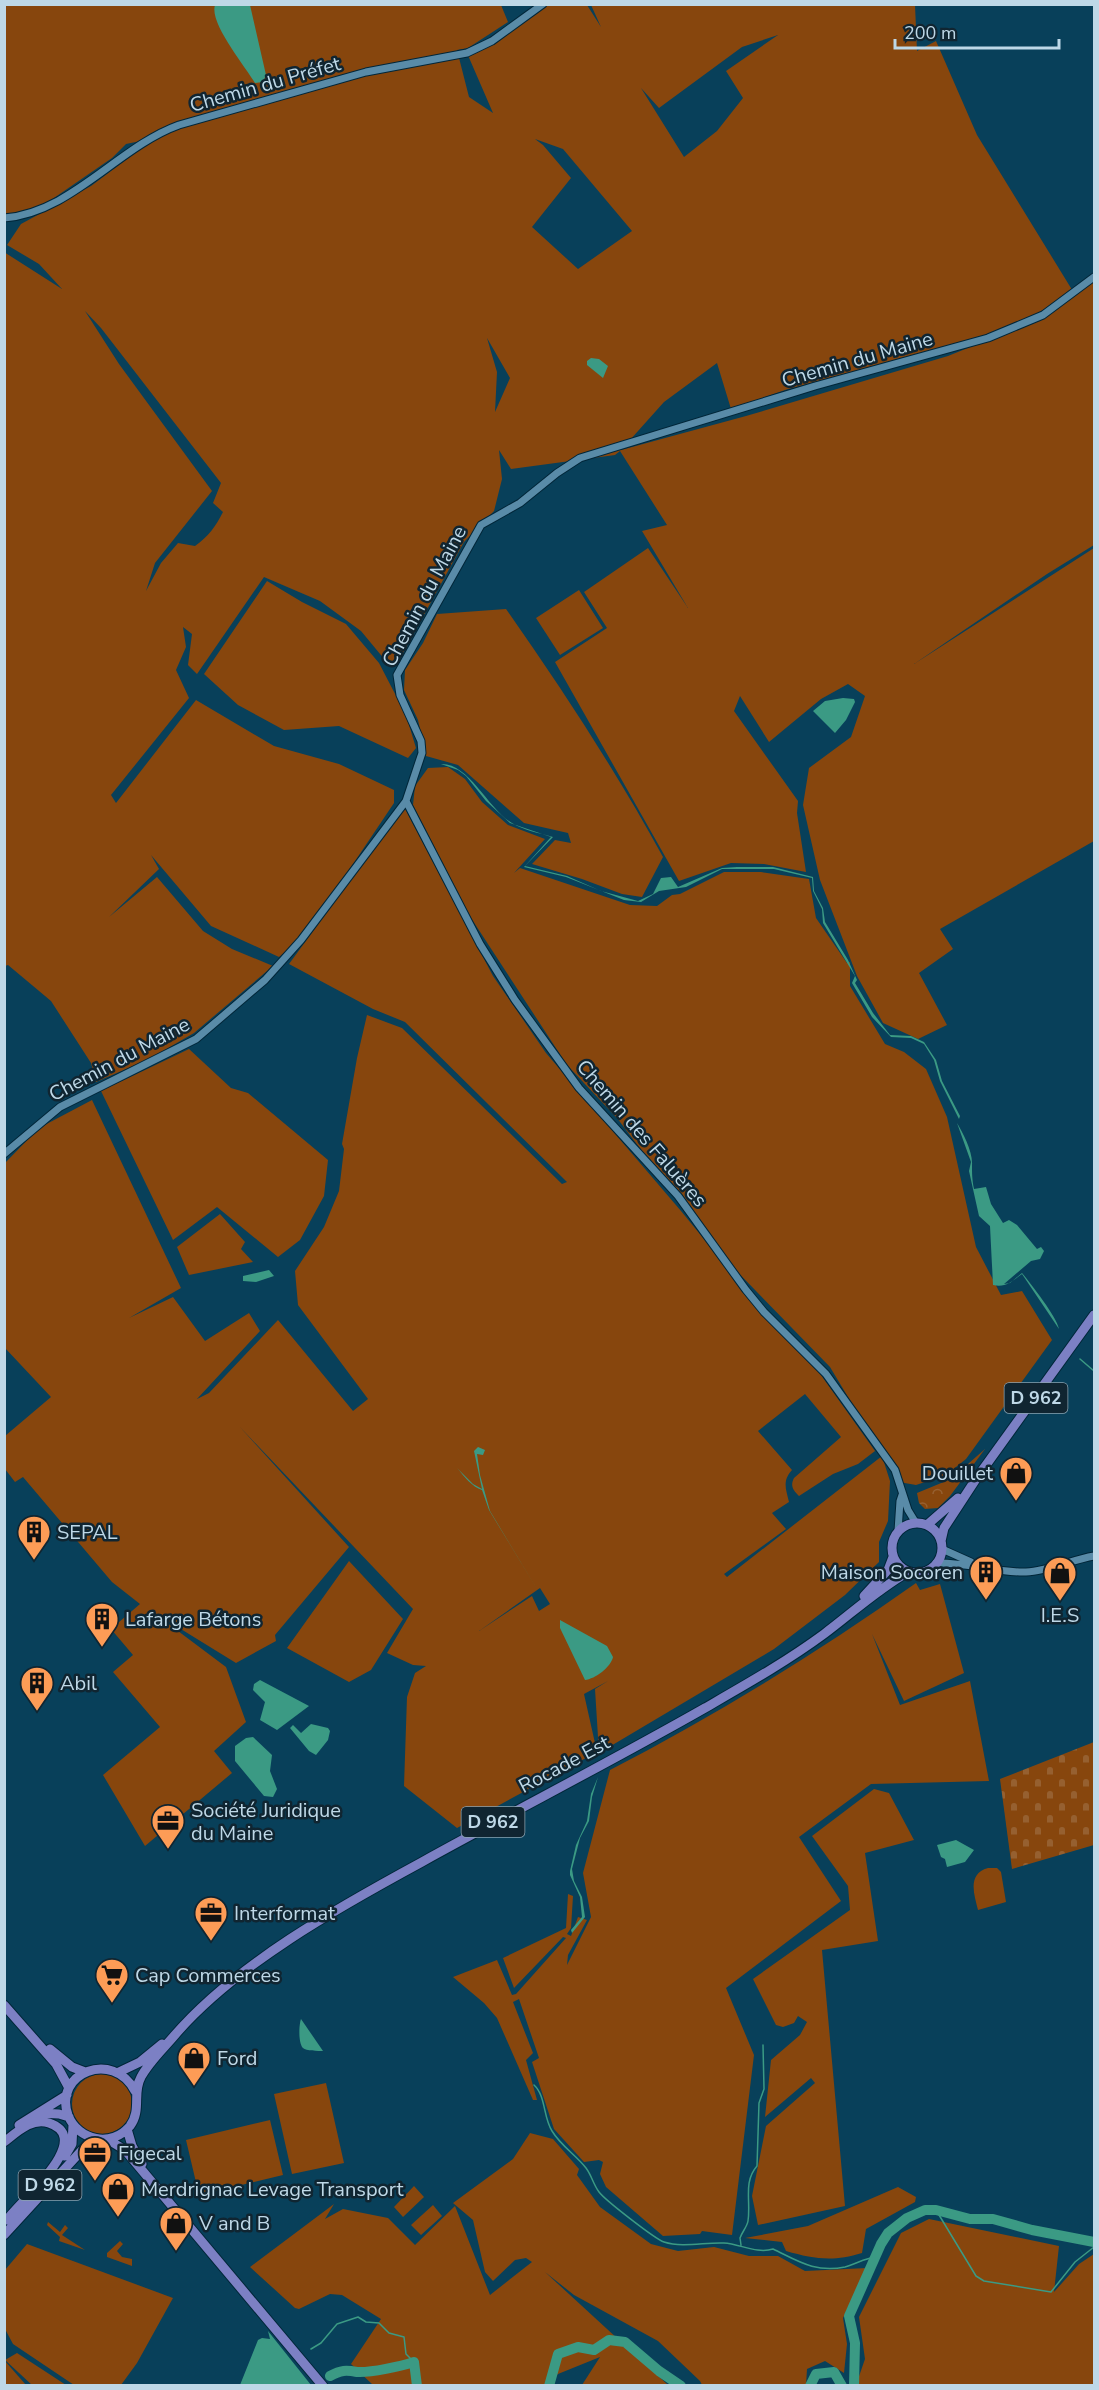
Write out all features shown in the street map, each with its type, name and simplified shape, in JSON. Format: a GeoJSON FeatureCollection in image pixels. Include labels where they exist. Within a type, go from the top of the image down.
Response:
{"type":"FeatureCollection","features":[{"type":"Feature","properties":{"kind":"main road","name":"D 962"},"geometry":{"type":"LineString","coordinates":[[941,1545],[944,1528],[976,1479],[1095,1315]]}},
{"type":"Feature","properties":{"kind":"main road","name":"D 962"},"geometry":{"type":"LineString","coordinates":[[927,1525],[953,1504],[976,1479]]}},
{"type":"Feature","properties":{"kind":"main road"},"geometry":{"type":"LineString","coordinates":[[916,1523],[927,1525],[933,1529],[941,1545],[936,1563],[924,1572],[908,1572],[893,1557],[892,1543],[898,1531],[903,1527],[916,1523]]}},
{"type":"Feature","properties":{"kind":"main road","name":"Rocade Est"},"geometry":{"type":"LineString","coordinates":[[822,1635],[876,1585],[888,1570],[893,1557]]}},
{"type":"Feature","properties":{"kind":"main road","name":"Rocade Est"},"geometry":{"type":"LineString","coordinates":[[178,2031],[206,2004],[288,1940],[358,1896],[702,1710],[771,1670],[822,1635],[891,1581],[908,1572]]}},
{"type":"Feature","properties":{"kind":"main road"},"geometry":{"type":"LineString","coordinates":[[4,2005],[57,2064],[68,2092],[71,2121]]}},
{"type":"Feature","properties":{"kind":"main road"},"geometry":{"type":"LineString","coordinates":[[22,2024],[61,2059],[85,2072]]}},
{"type":"Feature","properties":{"kind":"main road","name":"D 962"},"geometry":{"type":"LineString","coordinates":[[119,2072],[140,2061],[178,2031]]}},
{"type":"Feature","properties":{"kind":"main road","name":"D 962"},"geometry":{"type":"LineString","coordinates":[[135,2091],[146,2068],[178,2031]]}},
{"type":"Feature","properties":{"kind":"main road"},"geometry":{"type":"LineString","coordinates":[[4,2136],[37,2113],[57,2103],[76,2079],[85,2072],[97,2068],[108,2068],[119,2072],[131,2084],[138,2107],[127,2129],[103,2139]]}},
{"type":"Feature","properties":{"kind":"main road"},"geometry":{"type":"LineString","coordinates":[[37,2113],[49,2112],[71,2121],[80,2132],[103,2139],[126,2150],[323,2385]]}},
{"type":"Feature","properties":{"kind":"main road","name":"D 962"},"geometry":{"type":"LineString","coordinates":[[6,2221],[69,2151],[74,2135],[71,2121]]}},
{"type":"Feature","properties":{"kind":"main road"},"geometry":{"type":"LineString","coordinates":[[4,2142],[23,2127],[34,2122],[48,2122],[60,2131],[64,2139],[64,2147],[56,2164],[6,2221]]}},
{"type":"Feature","properties":{"kind":"main road"},"geometry":{"type":"LineString","coordinates":[[127,2129],[135,2152],[147,2171],[330,2385]]}},
{"type":"Feature","properties":{"kind":"main road","name":"D 962"},"geometry":{"type":"LineString","coordinates":[[4,2235],[83,2149],[103,2139]]}},
{"type":"Feature","properties":{"kind":"street","name":"Chemin du Préfet"},"geometry":{"type":"LineString","coordinates":[[4,218],[25,216],[54,203],[159,132],[366,72],[467,53],[492,41],[543,4]]}},
{"type":"Feature","properties":{"kind":"street","name":"Chemin du Maine"},"geometry":{"type":"LineString","coordinates":[[4,1154],[60,1107],[196,1039],[241,1002],[282,963],[301,940],[406,801],[422,753],[421,741],[400,695],[397,675],[481,525],[520,503],[580,458],[816,386],[988,338],[1043,315],[1095,277]]}},
{"type":"Feature","properties":{"kind":"street","name":"Chemin des Faluères"},"geometry":{"type":"LineString","coordinates":[[406,801],[495,971],[562,1067],[662,1176],[764,1312],[826,1374],[895,1470],[902,1495],[916,1523]]}},
{"type":"Feature","properties":{"kind":"street","name":"Chemin des Faluères"},"geometry":{"type":"LineString","coordinates":[[898,1531],[902,1495]]}},
{"type":"Feature","properties":{"kind":"street"},"geometry":{"type":"LineString","coordinates":[[941,1545],[979,1565]]}},
{"type":"Feature","properties":{"kind":"street"},"geometry":{"type":"LineString","coordinates":[[1081,1558],[1095,1550]]}},
{"type":"Feature","properties":{"kind":"street"},"geometry":{"type":"LineString","coordinates":[[936,1563],[979,1565],[1004,1570],[1034,1572],[1095,1556]]}},
{"type":"Feature","properties":{"kind":"green space"},"geometry":{"type":"Polygon","coordinates":[[[5,5],[501,5],[508,22],[468,48],[457,50],[469,97],[493,113],[467,53],[541,5],[587,5],[601,27],[591,5],[915,5],[917,51],[936,41],[977,135],[1074,293],[1094,278],[1094,545],[914,664],[1094,548],[1094,841],[940,929],[953,949],[919,973],[947,1025],[918,1039],[883,1023],[857,976],[820,880],[803,805],[809,768],[851,737],[865,696],[848,684],[821,699],[769,742],[740,696],[734,711],[798,801],[797,813],[806,872],[764,864],[731,863],[679,881],[555,662],[607,628],[584,592],[648,548],[688,608],[642,531],[667,525],[620,451],[615,455],[511,469],[499,450],[502,479],[494,511],[464,542],[398,662],[390,666],[361,631],[320,601],[264,577],[197,674],[188,665],[192,634],[183,627],[186,647],[176,670],[189,698],[111,795],[116,803],[196,700],[274,746],[339,764],[394,790],[394,803],[306,934],[279,957],[211,926],[151,855],[159,869],[109,917],[157,877],[203,931],[232,949],[273,966],[194,1033],[149,1059],[96,1082],[91,1063],[51,1001],[8,965],[5,966],[4,252],[62,289],[39,264],[7,245],[21,224],[91,186],[155,138],[126,144],[112,158],[38,209],[5,215],[5,5]],[[778,35],[742,47],[659,108],[641,88],[684,157],[717,131],[743,98],[726,71],[778,35]],[[535,139],[543,145],[571,178],[532,227],[578,269],[632,231],[563,149],[535,139]],[[1073,294],[998,334],[788,389],[731,409],[717,363],[664,402],[621,450],[746,416],[948,356],[1045,317],[1073,294]],[[85,311],[119,364],[212,491],[155,563],[146,591],[161,563],[178,543],[195,546],[214,527],[223,512],[213,503],[221,483],[101,328],[85,311]],[[487,338],[497,372],[495,412],[510,378],[487,338]]]}},
{"type":"Feature","properties":{"kind":"green space"},"geometry":{"type":"Polygon","coordinates":[[[267,581],[346,624],[379,663],[406,715],[416,748],[408,758],[339,726],[284,730],[238,705],[204,674],[267,581]]]}},
{"type":"Feature","properties":{"kind":"green space"},"geometry":{"type":"Polygon","coordinates":[[[579,590],[603,628],[560,655],[536,618],[579,590]]]}},
{"type":"Feature","properties":{"kind":"green space"},"geometry":{"type":"Polygon","coordinates":[[[506,609],[588,731],[627,793],[663,857],[642,897],[622,894],[532,864],[555,840],[571,843],[568,833],[524,823],[458,765],[426,756],[418,720],[404,690],[405,670],[423,643],[437,614],[506,609]]]}},
{"type":"Feature","properties":{"kind":"green space"},"geometry":{"type":"Polygon","coordinates":[[[448,767],[465,779],[482,802],[508,825],[545,839],[514,873],[520,868],[630,905],[657,906],[672,895],[680,894],[724,872],[761,872],[809,879],[816,918],[847,963],[850,962],[850,986],[885,1044],[904,1052],[926,1069],[947,1117],[976,1247],[1001,1295],[1022,1291],[1052,1340],[966,1459],[946,1475],[916,1485],[899,1482],[830,1367],[721,1255],[617,1118],[567,1065],[471,918],[413,805],[415,786],[428,768],[448,767]]]}},
{"type":"Feature","properties":{"kind":"green space"},"geometry":{"type":"Polygon","coordinates":[[[404,807],[493,976],[546,1053],[681,1211],[785,1338],[816,1368],[875,1451],[858,1464],[833,1474],[799,1496],[793,1488],[794,1478],[841,1437],[805,1394],[758,1431],[792,1470],[786,1482],[789,1502],[772,1513],[786,1529],[724,1574],[727,1577],[882,1456],[890,1481],[888,1521],[879,1542],[879,1562],[845,1595],[774,1649],[599,1753],[595,1689],[608,1681],[584,1694],[597,1752],[457,1828],[404,1786],[407,1697],[415,1673],[426,1666],[413,1665],[387,1653],[413,1609],[239,1426],[349,1547],[275,1635],[276,1641],[236,1663],[150,1610],[226,1667],[246,1722],[214,1751],[232,1773],[145,1846],[103,1775],[160,1727],[113,1672],[133,1655],[111,1629],[140,1604],[112,1582],[23,1477],[15,1482],[5,1469],[5,1436],[51,1397],[5,1348],[5,1163],[39,1128],[92,1100],[181,1288],[129,1318],[173,1297],[205,1341],[249,1313],[260,1331],[197,1399],[209,1393],[278,1320],[353,1411],[368,1399],[298,1305],[295,1271],[324,1227],[339,1191],[344,1149],[342,1144],[367,1015],[402,1028],[562,1184],[567,1182],[405,1022],[373,1009],[289,964],[404,807]],[[540,1588],[479,1631],[532,1596],[539,1611],[550,1604],[540,1588]]]}},
{"type":"Feature","properties":{"kind":"green space"},"geometry":{"type":"Polygon","coordinates":[[[189,1049],[231,1088],[248,1093],[328,1160],[324,1196],[300,1240],[278,1257],[217,1207],[173,1240],[101,1091],[189,1049]]]}},
{"type":"Feature","properties":{"kind":"green space"},"geometry":{"type":"Polygon","coordinates":[[[220,1214],[245,1242],[241,1249],[253,1262],[189,1275],[177,1247],[220,1214]]]}},
{"type":"Feature","properties":{"kind":"green space"},"geometry":{"type":"Polygon","coordinates":[[[985,1449],[950,1496],[938,1508],[925,1509],[919,1503],[917,1493],[951,1479],[985,1449]]]}},
{"type":"Feature","properties":{"kind":"green space"},"geometry":{"type":"Polygon","coordinates":[[[349,1561],[403,1619],[371,1670],[349,1682],[287,1648],[349,1561]]]}},
{"type":"Feature","properties":{"kind":"green space"},"geometry":{"type":"Polygon","coordinates":[[[916,1583],[920,1590],[940,1584],[964,1673],[904,1701],[872,1634],[900,1705],[970,1681],[989,1781],[871,1784],[799,1837],[841,1901],[726,1988],[754,2055],[732,2235],[702,2231],[700,2234],[663,2236],[606,2187],[600,2174],[603,2162],[599,2160],[584,2162],[554,2129],[532,2062],[539,2058],[519,1999],[513,2002],[533,2053],[526,2060],[537,2100],[533,2100],[497,2018],[484,2003],[453,1977],[497,1960],[512,1995],[516,1994],[566,1938],[563,1937],[514,1988],[503,1958],[566,1928],[568,1894],[573,1896],[571,1928],[567,1934],[571,1936],[578,1917],[587,1920],[568,1955],[567,1965],[591,1917],[583,1873],[610,1770],[766,1682],[842,1634],[916,1583]]]}},
{"type":"Feature","properties":{"kind":"green space"},"geometry":{"type":"Polygon","coordinates":[[[1094,1742],[1094,1845],[1012,1869],[1000,1779],[1094,1742]]]}},
{"type":"Feature","properties":{"kind":"green space"},"geometry":{"type":"Polygon","coordinates":[[[874,1789],[889,1793],[914,1840],[865,1853],[878,1941],[822,1950],[845,2206],[758,2225],[752,2196],[766,2126],[815,2083],[811,2078],[765,2117],[771,2060],[800,2035],[807,2022],[798,2016],[794,2023],[783,2027],[776,2025],[753,1979],[850,1910],[848,1886],[812,1836],[874,1789]]]}},
{"type":"Feature","properties":{"kind":"green space"},"geometry":{"type":"Polygon","coordinates":[[[997,1868],[1001,1872],[1006,1902],[978,1910],[974,1891],[975,1880],[981,1871],[997,1868]]]}},
{"type":"Feature","properties":{"kind":"green space"},"geometry":{"type":"Polygon","coordinates":[[[96,2074],[108,2074],[119,2079],[127,2087],[132,2104],[130,2116],[119,2129],[108,2134],[96,2134],[85,2129],[77,2121],[72,2110],[72,2098],[77,2087],[85,2079],[96,2074]]]}},
{"type":"Feature","properties":{"kind":"green space"},"geometry":{"type":"Polygon","coordinates":[[[326,2083],[344,2163],[292,2174],[274,2094],[326,2083]]]}},
{"type":"Feature","properties":{"kind":"green space"},"geometry":{"type":"Polygon","coordinates":[[[270,2120],[283,2175],[199,2195],[186,2140],[270,2120]]]}},
{"type":"Feature","properties":{"kind":"green space"},"geometry":{"type":"Polygon","coordinates":[[[530,2133],[553,2139],[579,2169],[577,2175],[600,2207],[651,2244],[678,2251],[714,2247],[749,2256],[778,2256],[805,2271],[867,2268],[843,2318],[847,2344],[844,2373],[825,2361],[807,2369],[806,2385],[702,2385],[658,2341],[574,2295],[545,2272],[668,2385],[582,2385],[600,2357],[558,2374],[545,2385],[373,2385],[351,2364],[381,2319],[342,2295],[330,2294],[299,2309],[295,2308],[250,2267],[334,2204],[325,2219],[343,2209],[388,2218],[415,2245],[455,2206],[490,2295],[532,2262],[526,2258],[515,2260],[493,2281],[485,2272],[473,2220],[453,2203],[513,2159],[530,2133]]]}},
{"type":"Feature","properties":{"kind":"green space"},"geometry":{"type":"Polygon","coordinates":[[[414,2186],[424,2197],[403,2217],[394,2207],[414,2186]]]}},
{"type":"Feature","properties":{"kind":"green space"},"geometry":{"type":"Polygon","coordinates":[[[898,2187],[916,2197],[915,2202],[866,2229],[862,2253],[842,2258],[815,2258],[786,2251],[782,2242],[745,2238],[808,2226],[898,2187]]]}},
{"type":"Feature","properties":{"kind":"green space"},"geometry":{"type":"Polygon","coordinates":[[[433,2205],[442,2216],[421,2235],[411,2225],[433,2205]]]}},
{"type":"Feature","properties":{"kind":"green space"},"geometry":{"type":"Polygon","coordinates":[[[929,2219],[1059,2246],[1054,2292],[1079,2264],[1094,2254],[1094,2385],[856,2385],[865,2359],[859,2317],[901,2233],[929,2219]]]}},
{"type":"Feature","properties":{"kind":"green space"},"geometry":{"type":"Polygon","coordinates":[[[48,2222],[60,2232],[65,2225],[68,2228],[62,2235],[85,2250],[59,2241],[60,2237],[47,2225],[48,2222]]]}},
{"type":"Feature","properties":{"kind":"green space"},"geometry":{"type":"Polygon","coordinates":[[[120,2241],[123,2244],[117,2251],[122,2257],[132,2259],[132,2266],[107,2257],[107,2253],[120,2241]]]}},
{"type":"Feature","properties":{"kind":"green space"},"geometry":{"type":"Polygon","coordinates":[[[27,2244],[173,2298],[137,2363],[121,2385],[74,2385],[13,2344],[5,2329],[5,2270],[27,2244]]]}},
{"type":"Feature","properties":{"kind":"green space"},"geometry":{"type":"Polygon","coordinates":[[[17,2353],[66,2385],[32,2385],[5,2360],[17,2353]]]}},
{"type":"Feature","properties":{"kind":"green space"},"geometry":{"type":"Polygon","coordinates":[[[5,2361],[26,2385],[5,2385],[5,2361]]]}},
{"type":"Feature","properties":{"kind":"shaded area"},"geometry":{"type":"Polygon","coordinates":[[[215,5],[250,5],[266,75],[263,82],[255,83],[222,33],[217,22],[215,5]]]}},
{"type":"Feature","properties":{"kind":"shaded area"},"geometry":{"type":"Polygon","coordinates":[[[591,358],[599,359],[608,366],[603,378],[587,365],[587,361],[591,358]]]}},
{"type":"Feature","properties":{"kind":"shaded area"},"geometry":{"type":"Polygon","coordinates":[[[854,699],[855,702],[846,720],[835,733],[813,711],[825,701],[854,699]]]}},
{"type":"Feature","properties":{"kind":"shaded area"},"geometry":{"type":"Polygon","coordinates":[[[466,776],[503,816],[515,825],[510,823],[486,801],[466,776]]]}},
{"type":"Feature","properties":{"kind":"shaded area"},"geometry":{"type":"Polygon","coordinates":[[[544,834],[553,837],[525,866],[567,876],[598,890],[566,877],[524,867],[551,837],[544,834]]]}},
{"type":"Feature","properties":{"kind":"shaded area"},"geometry":{"type":"Polygon","coordinates":[[[737,867],[773,867],[813,877],[814,891],[823,908],[825,922],[848,960],[857,980],[855,983],[873,1013],[890,1035],[911,1036],[924,1042],[936,1060],[942,1081],[960,1116],[959,1119],[940,1081],[934,1060],[924,1044],[911,1038],[891,1037],[872,1017],[852,983],[855,976],[823,923],[822,909],[813,891],[812,878],[774,869],[722,869],[686,887],[659,891],[641,902],[624,900],[602,891],[638,901],[653,894],[661,878],[671,877],[678,887],[722,868],[737,867]]]}},
{"type":"Feature","properties":{"kind":"shaded area"},"geometry":{"type":"Polygon","coordinates":[[[957,1123],[971,1154],[974,1189],[986,1187],[991,1204],[1003,1223],[1009,1220],[1017,1225],[1037,1249],[1041,1247],[1044,1251],[1040,1259],[1031,1261],[1005,1285],[993,1285],[990,1226],[979,1216],[969,1171],[971,1162],[957,1123]]]}},
{"type":"Feature","properties":{"kind":"shaded area"},"geometry":{"type":"Polygon","coordinates":[[[269,1270],[274,1276],[256,1282],[243,1281],[243,1276],[269,1270]]]}},
{"type":"Feature","properties":{"kind":"shaded area"},"geometry":{"type":"Polygon","coordinates":[[[1022,1273],[1049,1309],[1059,1329],[1022,1274],[1013,1281],[1022,1273]]]}},
{"type":"Feature","properties":{"kind":"shaded area"},"geometry":{"type":"Polygon","coordinates":[[[478,1447],[485,1450],[483,1455],[477,1454],[490,1511],[540,1594],[489,1510],[482,1490],[472,1484],[457,1468],[473,1484],[482,1489],[474,1451],[478,1447]]]}},
{"type":"Feature","properties":{"kind":"shaded area"},"geometry":{"type":"Polygon","coordinates":[[[560,1620],[607,1646],[613,1657],[602,1672],[585,1680],[560,1628],[560,1620]]]}},
{"type":"Feature","properties":{"kind":"shaded area"},"geometry":{"type":"Polygon","coordinates":[[[260,1680],[309,1706],[277,1730],[260,1720],[265,1702],[253,1690],[254,1684],[260,1680]]]}},
{"type":"Feature","properties":{"kind":"shaded area"},"geometry":{"type":"Polygon","coordinates":[[[311,1724],[328,1728],[330,1731],[328,1740],[316,1755],[309,1751],[290,1728],[293,1725],[301,1733],[311,1724]]]}},
{"type":"Feature","properties":{"kind":"shaded area"},"geometry":{"type":"Polygon","coordinates":[[[253,1737],[272,1755],[270,1771],[277,1789],[273,1797],[264,1796],[235,1761],[235,1746],[246,1738],[253,1737]]]}},
{"type":"Feature","properties":{"kind":"shaded area"},"geometry":{"type":"Polygon","coordinates":[[[598,1777],[592,1797],[589,1821],[580,1838],[572,1869],[574,1881],[582,1897],[585,1917],[572,1933],[571,1930],[582,1917],[580,1897],[570,1871],[576,1845],[587,1821],[591,1794],[598,1777]]]}},
{"type":"Feature","properties":{"kind":"shaded area"},"geometry":{"type":"Polygon","coordinates":[[[956,1840],[974,1850],[965,1862],[947,1867],[937,1845],[956,1840]]]}},
{"type":"Feature","properties":{"kind":"shaded area"},"geometry":{"type":"Polygon","coordinates":[[[301,2019],[323,2051],[309,2050],[301,2046],[299,2029],[301,2019]]]}},
{"type":"Feature","properties":{"kind":"shaded area"},"geometry":{"type":"Polygon","coordinates":[[[268,2331],[311,2385],[240,2385],[258,2340],[270,2339],[268,2331]]]}},
{"type":"Feature","properties":{"kind":"waterway"},"geometry":{"type":"LineString","coordinates":[[1080,1359],[1094,1371]]}},
{"type":"Feature","properties":{"kind":"waterway"},"geometry":{"type":"LineString","coordinates":[[741,2245],[740,2238],[747,2225],[749,2214],[750,2179],[757,2166],[759,2103],[764,2089],[763,2045]]}},
{"type":"Feature","properties":{"kind":"waterway"},"geometry":{"type":"LineString","coordinates":[[534,2085],[541,2095],[552,2131],[586,2168],[599,2192],[630,2219],[664,2242],[686,2245],[724,2243],[755,2250],[773,2249],[807,2265],[825,2268],[845,2267],[876,2257]]}},
{"type":"Feature","properties":{"kind":"waterway"},"geometry":{"type":"LineString","coordinates":[[854,2386],[855,2343],[849,2316],[881,2244],[888,2233],[907,2218],[925,2210],[936,2210],[970,2219],[993,2219],[1032,2230],[1094,2242]]}},
{"type":"Feature","properties":{"kind":"waterway"},"geometry":{"type":"LineString","coordinates":[[936,2210],[976,2276],[984,2281],[1051,2292],[1075,2262],[1094,2247]]}},
{"type":"Feature","properties":{"kind":"waterway"},"geometry":{"type":"LineString","coordinates":[[311,2349],[321,2343],[337,2324],[358,2317],[366,2322],[379,2323],[389,2333],[404,2337],[406,2354],[414,2362]]}},
{"type":"Feature","properties":{"kind":"waterway"},"geometry":{"type":"LineString","coordinates":[[549,2386],[558,2354],[578,2347],[594,2350],[609,2340],[625,2342],[681,2386]]}},
{"type":"Feature","properties":{"kind":"waterway"},"geometry":{"type":"LineString","coordinates":[[330,2376],[344,2371],[370,2371],[414,2362],[417,2386]]}},
{"type":"Feature","properties":{"kind":"waterway"},"geometry":{"type":"LineString","coordinates":[[810,2386],[816,2374],[834,2372],[842,2386]]}},
{"type":"Feature","properties":{"kind":"place","name":"Douillet"},"geometry":{"type":"Point","coordinates":[1016,1502]}},
{"type":"Feature","properties":{"kind":"place","name":"SEPAL"},"geometry":{"type":"Point","coordinates":[34,1561]}},
{"type":"Feature","properties":{"kind":"place","name":"Maison Socoren"},"geometry":{"type":"Point","coordinates":[986,1601]}},
{"type":"Feature","properties":{"kind":"place","name":"I.E.S"},"geometry":{"type":"Point","coordinates":[1060,1602]}},
{"type":"Feature","properties":{"kind":"place","name":"Lafarge Bétons"},"geometry":{"type":"Point","coordinates":[102,1648]}},
{"type":"Feature","properties":{"kind":"place","name":"Abil"},"geometry":{"type":"Point","coordinates":[37,1712]}},
{"type":"Feature","properties":{"kind":"place","name":"Société Juridique du Maine"},"geometry":{"type":"Point","coordinates":[168,1850]}},
{"type":"Feature","properties":{"kind":"place","name":"Interformat"},"geometry":{"type":"Point","coordinates":[211,1942]}},
{"type":"Feature","properties":{"kind":"place","name":"Cap Commerces"},"geometry":{"type":"Point","coordinates":[112,2004]}},
{"type":"Feature","properties":{"kind":"place","name":"Ford"},"geometry":{"type":"Point","coordinates":[194,2087]}},
{"type":"Feature","properties":{"kind":"place","name":"Figecal"},"geometry":{"type":"Point","coordinates":[95,2182]}},
{"type":"Feature","properties":{"kind":"place","name":"Merdrignac Levage Transport"},"geometry":{"type":"Point","coordinates":[118,2218]}},
{"type":"Feature","properties":{"kind":"place","name":"V and B"},"geometry":{"type":"Point","coordinates":[176,2252]}}]}
